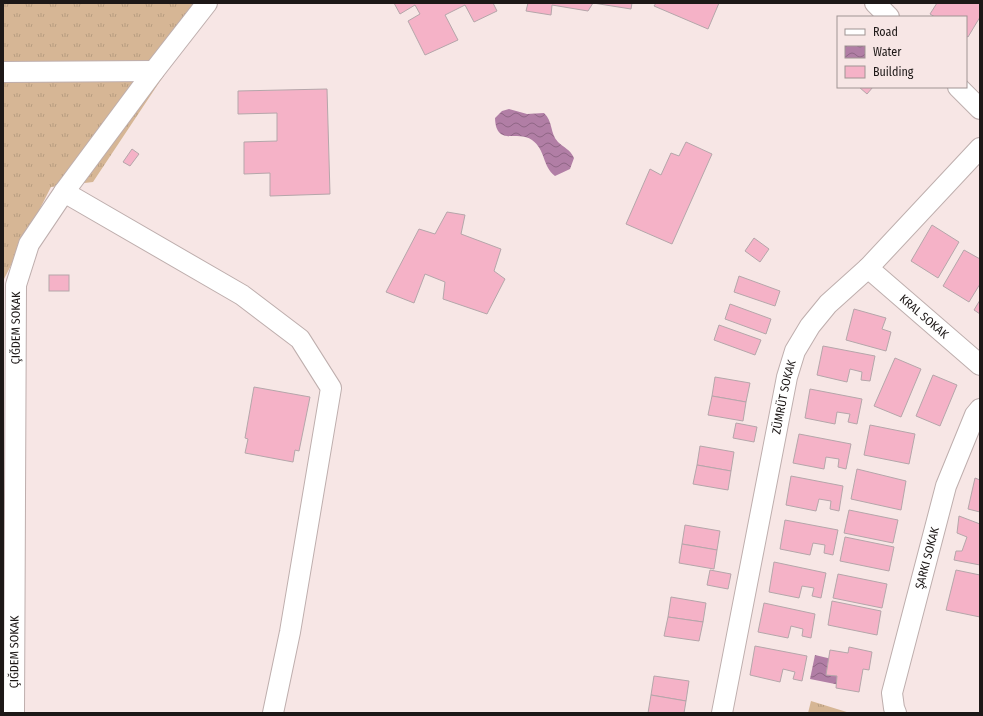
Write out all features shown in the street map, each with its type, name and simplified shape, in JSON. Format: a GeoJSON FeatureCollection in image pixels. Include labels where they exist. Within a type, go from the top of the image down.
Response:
{"type":"FeatureCollection","features":[{"type":"Feature","properties":{"kind":"street"},"geometry":{"type":"LineString","coordinates":[[14,713],[16,285],[29,244],[64,192],[154,71],[207,3]]}},
{"type":"Feature","properties":{"kind":"street"},"geometry":{"type":"LineString","coordinates":[[875,3],[888,16]]}},
{"type":"Feature","properties":{"kind":"street"},"geometry":{"type":"LineString","coordinates":[[3,72],[154,71]]}},
{"type":"Feature","properties":{"kind":"street"},"geometry":{"type":"LineString","coordinates":[[959,88],[980,109]]}},
{"type":"Feature","properties":{"kind":"street","name":"ZÜMRÜT SOKAK"},"geometry":{"type":"LineString","coordinates":[[722,713],[787,377],[796,350],[810,326],[828,304],[868,268],[980,148]]}},
{"type":"Feature","properties":{"kind":"street"},"geometry":{"type":"LineString","coordinates":[[64,192],[242,295],[300,339],[331,388],[290,632],[273,713]]}},
{"type":"Feature","properties":{"kind":"street","name":"KRAL SOKAK"},"geometry":{"type":"LineString","coordinates":[[868,268],[980,365]]}},
{"type":"Feature","properties":{"kind":"street"},"geometry":{"type":"LineString","coordinates":[[896,713],[892,693],[946,486],[975,415],[980,409]]}},
{"type":"Feature","properties":{"kind":"green space"},"geometry":{"type":"Polygon","coordinates":[[[3,3],[212,3],[93,182],[51,187],[3,281],[3,3]]]}},
{"type":"Feature","properties":{"kind":"green space"},"geometry":{"type":"Polygon","coordinates":[[[811,701],[850,713],[808,713],[811,701]]]}},
{"type":"Feature","properties":{"kind":"water"},"geometry":{"type":"Polygon","coordinates":[[[509,109],[527,114],[544,113],[549,120],[555,139],[569,151],[574,158],[570,169],[555,176],[548,168],[540,148],[532,140],[526,137],[503,135],[499,132],[496,127],[495,118],[502,111],[509,109]]]}},
{"type":"Feature","properties":{"kind":"water"},"geometry":{"type":"Polygon","coordinates":[[[815,655],[836,660],[852,679],[850,687],[810,679],[815,655]]]}},
{"type":"Feature","properties":{"kind":"building"},"geometry":{"type":"Polygon","coordinates":[[[394,3],[493,3],[497,11],[474,22],[465,5],[445,15],[458,40],[425,55],[408,21],[420,14],[415,5],[400,14],[394,3]]]}},
{"type":"Feature","properties":{"kind":"building"},"geometry":{"type":"Polygon","coordinates":[[[528,3],[593,3],[588,11],[552,5],[551,15],[526,11],[528,3]]]}},
{"type":"Feature","properties":{"kind":"building"},"geometry":{"type":"Polygon","coordinates":[[[593,3],[632,3],[631,9],[593,3]]]}},
{"type":"Feature","properties":{"kind":"building"},"geometry":{"type":"Polygon","coordinates":[[[656,3],[719,3],[708,29],[654,6],[656,3]]]}},
{"type":"Feature","properties":{"kind":"building"},"geometry":{"type":"Polygon","coordinates":[[[937,3],[980,3],[980,17],[968,37],[967,16],[933,16],[930,14],[937,3]]]}},
{"type":"Feature","properties":{"kind":"building"},"geometry":{"type":"Polygon","coordinates":[[[860,88],[872,88],[867,94],[860,88]]]}},
{"type":"Feature","properties":{"kind":"building"},"geometry":{"type":"Polygon","coordinates":[[[327,89],[330,194],[270,196],[270,173],[244,174],[244,142],[277,141],[277,113],[238,114],[238,91],[327,89]]]}},
{"type":"Feature","properties":{"kind":"building"},"geometry":{"type":"Polygon","coordinates":[[[686,142],[712,154],[672,244],[626,224],[650,169],[661,175],[671,153],[679,156],[686,142]]]}},
{"type":"Feature","properties":{"kind":"building"},"geometry":{"type":"Polygon","coordinates":[[[132,149],[139,154],[130,166],[123,162],[132,149]]]}},
{"type":"Feature","properties":{"kind":"building"},"geometry":{"type":"Polygon","coordinates":[[[447,212],[465,215],[461,234],[501,249],[494,271],[505,279],[487,314],[443,299],[445,282],[425,274],[414,303],[386,292],[419,229],[435,234],[447,212]]]}},
{"type":"Feature","properties":{"kind":"building"},"geometry":{"type":"Polygon","coordinates":[[[932,225],[959,242],[938,278],[911,261],[932,225]]]}},
{"type":"Feature","properties":{"kind":"building"},"geometry":{"type":"Polygon","coordinates":[[[754,238],[769,249],[760,262],[745,251],[754,238]]]}},
{"type":"Feature","properties":{"kind":"building"},"geometry":{"type":"Polygon","coordinates":[[[964,250],[980,259],[980,284],[969,302],[943,286],[964,250]]]}},
{"type":"Feature","properties":{"kind":"building"},"geometry":{"type":"Polygon","coordinates":[[[49,275],[69,275],[69,291],[49,291],[49,275]]]}},
{"type":"Feature","properties":{"kind":"building"},"geometry":{"type":"Polygon","coordinates":[[[739,276],[780,291],[775,306],[734,292],[739,276]]]}},
{"type":"Feature","properties":{"kind":"building"},"geometry":{"type":"Polygon","coordinates":[[[980,300],[980,314],[974,310],[980,300]]]}},
{"type":"Feature","properties":{"kind":"building"},"geometry":{"type":"Polygon","coordinates":[[[730,304],[771,319],[766,334],[725,319],[730,304]]]}},
{"type":"Feature","properties":{"kind":"building"},"geometry":{"type":"Polygon","coordinates":[[[854,309],[886,318],[882,329],[891,332],[886,351],[846,340],[854,309]]]}},
{"type":"Feature","properties":{"kind":"building"},"geometry":{"type":"Polygon","coordinates":[[[719,325],[761,340],[755,355],[714,340],[719,325]]]}},
{"type":"Feature","properties":{"kind":"building"},"geometry":{"type":"Polygon","coordinates":[[[823,346],[875,356],[870,381],[861,380],[862,372],[850,369],[847,382],[817,375],[823,346]]]}},
{"type":"Feature","properties":{"kind":"building"},"geometry":{"type":"Polygon","coordinates":[[[895,358],[921,369],[901,417],[874,406],[895,358]]]}},
{"type":"Feature","properties":{"kind":"building"},"geometry":{"type":"Polygon","coordinates":[[[933,375],[957,385],[940,426],[916,416],[933,375]]]}},
{"type":"Feature","properties":{"kind":"building"},"geometry":{"type":"Polygon","coordinates":[[[715,377],[750,383],[746,402],[712,396],[715,377]]]}},
{"type":"Feature","properties":{"kind":"building"},"geometry":{"type":"Polygon","coordinates":[[[254,387],[310,397],[299,451],[295,450],[293,462],[245,453],[248,439],[245,438],[254,387]]]}},
{"type":"Feature","properties":{"kind":"building"},"geometry":{"type":"Polygon","coordinates":[[[810,389],[862,399],[857,424],[848,422],[850,414],[837,412],[835,424],[805,418],[810,389]]]}},
{"type":"Feature","properties":{"kind":"building"},"geometry":{"type":"Polygon","coordinates":[[[712,396],[746,402],[743,421],[708,415],[712,396]]]}},
{"type":"Feature","properties":{"kind":"building"},"geometry":{"type":"Polygon","coordinates":[[[736,423],[757,427],[754,442],[733,438],[736,423]]]}},
{"type":"Feature","properties":{"kind":"building"},"geometry":{"type":"Polygon","coordinates":[[[870,425],[915,434],[909,464],[864,455],[870,425]]]}},
{"type":"Feature","properties":{"kind":"building"},"geometry":{"type":"Polygon","coordinates":[[[799,434],[851,444],[846,469],[838,467],[839,459],[826,457],[824,469],[793,463],[799,434]]]}},
{"type":"Feature","properties":{"kind":"building"},"geometry":{"type":"Polygon","coordinates":[[[700,446],[734,452],[731,471],[697,465],[700,446]]]}},
{"type":"Feature","properties":{"kind":"building"},"geometry":{"type":"Polygon","coordinates":[[[697,465],[731,471],[728,490],[693,484],[697,465]]]}},
{"type":"Feature","properties":{"kind":"building"},"geometry":{"type":"Polygon","coordinates":[[[857,469],[906,481],[901,510],[851,499],[857,469]]]}},
{"type":"Feature","properties":{"kind":"building"},"geometry":{"type":"Polygon","coordinates":[[[791,476],[843,486],[839,511],[830,509],[831,501],[819,499],[816,511],[786,505],[791,476]]]}},
{"type":"Feature","properties":{"kind":"building"},"geometry":{"type":"Polygon","coordinates":[[[975,478],[980,480],[980,512],[968,509],[975,478]]]}},
{"type":"Feature","properties":{"kind":"building"},"geometry":{"type":"Polygon","coordinates":[[[849,510],[898,520],[893,543],[844,533],[849,510]]]}},
{"type":"Feature","properties":{"kind":"building"},"geometry":{"type":"Polygon","coordinates":[[[959,516],[980,524],[980,565],[954,560],[956,551],[962,551],[967,537],[957,533],[959,516]]]}},
{"type":"Feature","properties":{"kind":"building"},"geometry":{"type":"Polygon","coordinates":[[[785,520],[838,530],[833,555],[824,553],[825,545],[813,543],[810,555],[780,549],[785,520]]]}},
{"type":"Feature","properties":{"kind":"building"},"geometry":{"type":"Polygon","coordinates":[[[685,525],[720,531],[717,550],[682,544],[685,525]]]}},
{"type":"Feature","properties":{"kind":"building"},"geometry":{"type":"Polygon","coordinates":[[[845,537],[894,547],[889,571],[840,561],[845,537]]]}},
{"type":"Feature","properties":{"kind":"building"},"geometry":{"type":"Polygon","coordinates":[[[682,544],[717,550],[714,569],[679,563],[682,544]]]}},
{"type":"Feature","properties":{"kind":"building"},"geometry":{"type":"Polygon","coordinates":[[[774,562],[826,573],[821,598],[812,596],[814,588],[802,586],[799,598],[769,592],[774,562]]]}},
{"type":"Feature","properties":{"kind":"building"},"geometry":{"type":"Polygon","coordinates":[[[710,570],[731,574],[728,589],[707,585],[710,570]]]}},
{"type":"Feature","properties":{"kind":"building"},"geometry":{"type":"Polygon","coordinates":[[[956,570],[980,575],[980,617],[946,610],[956,570]]]}},
{"type":"Feature","properties":{"kind":"building"},"geometry":{"type":"Polygon","coordinates":[[[838,574],[887,584],[882,608],[833,598],[838,574]]]}},
{"type":"Feature","properties":{"kind":"building"},"geometry":{"type":"Polygon","coordinates":[[[671,597],[706,603],[703,622],[668,617],[671,597]]]}},
{"type":"Feature","properties":{"kind":"building"},"geometry":{"type":"Polygon","coordinates":[[[832,601],[881,611],[877,635],[828,625],[832,601]]]}},
{"type":"Feature","properties":{"kind":"building"},"geometry":{"type":"Polygon","coordinates":[[[764,603],[815,614],[811,638],[802,636],[803,629],[791,626],[788,638],[758,632],[764,603]]]}},
{"type":"Feature","properties":{"kind":"building"},"geometry":{"type":"Polygon","coordinates":[[[668,617],[703,622],[699,641],[664,636],[668,617]]]}},
{"type":"Feature","properties":{"kind":"building"},"geometry":{"type":"Polygon","coordinates":[[[755,646],[807,656],[802,681],[793,679],[795,672],[783,669],[780,682],[750,675],[755,646]]]}},
{"type":"Feature","properties":{"kind":"building"},"geometry":{"type":"Polygon","coordinates":[[[849,647],[872,652],[869,670],[863,669],[859,692],[836,688],[837,676],[826,675],[830,650],[848,653],[849,647]]]}},
{"type":"Feature","properties":{"kind":"building"},"geometry":{"type":"Polygon","coordinates":[[[654,676],[689,681],[686,701],[651,695],[654,676]]]}},
{"type":"Feature","properties":{"kind":"building"},"geometry":{"type":"Polygon","coordinates":[[[651,695],[686,701],[684,713],[648,713],[651,695]]]}}]}
